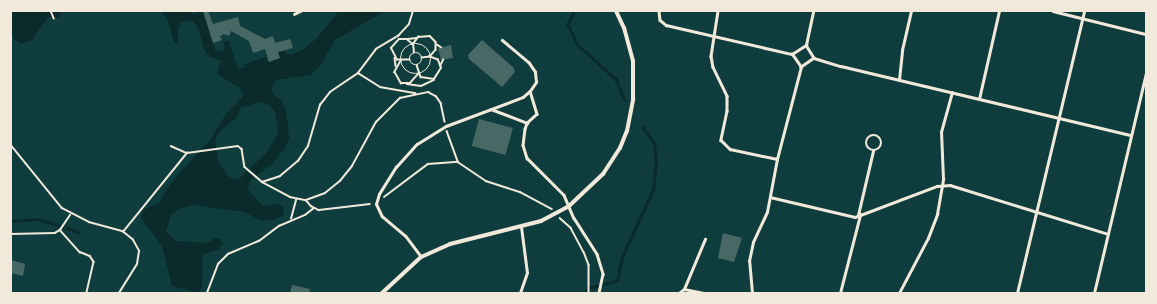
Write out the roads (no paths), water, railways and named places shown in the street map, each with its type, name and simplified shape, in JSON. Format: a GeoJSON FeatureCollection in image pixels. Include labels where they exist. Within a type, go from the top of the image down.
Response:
{"type":"FeatureCollection","features":[{"type":"Feature","properties":{"kind":"street"},"geometry":{"type":"LineString","coordinates":[[382,293],[421,257],[450,244],[541,221],[570,206],[593,186],[613,162],[623,142],[631,115],[634,84],[633,61],[627,35],[616,11]]}},
{"type":"Feature","properties":{"kind":"lane"},"geometry":{"type":"LineString","coordinates":[[294,14],[300,11]]}},
{"type":"Feature","properties":{"kind":"lane"},"geometry":{"type":"LineString","coordinates":[[659,11],[660,20],[666,25],[792,54],[801,67]]}},
{"type":"Feature","properties":{"kind":"lane"},"geometry":{"type":"LineString","coordinates":[[718,11],[713,36],[712,63],[727,96],[723,144],[730,149],[777,159]]}},
{"type":"Feature","properties":{"kind":"lane"},"geometry":{"type":"LineString","coordinates":[[792,54],[806,45],[814,11]]}},
{"type":"Feature","properties":{"kind":"lane"},"geometry":{"type":"LineString","coordinates":[[899,80],[902,50],[912,11]]}},
{"type":"Feature","properties":{"kind":"lane"},"geometry":{"type":"LineString","coordinates":[[979,99],[999,11]]}},
{"type":"Feature","properties":{"kind":"lane"},"geometry":{"type":"LineString","coordinates":[[1053,11],[1146,34]]}},
{"type":"Feature","properties":{"kind":"lane"},"geometry":{"type":"LineString","coordinates":[[1017,293],[1060,118],[1084,11]]}},
{"type":"Feature","properties":{"kind":"lane"},"geometry":{"type":"LineString","coordinates":[[421,257],[405,236],[382,217],[376,204],[379,194],[396,167],[418,144],[446,126],[523,97],[530,91],[536,82],[535,72],[529,63],[502,40]]}},
{"type":"Feature","properties":{"kind":"lane"},"geometry":{"type":"LineString","coordinates":[[806,45],[814,58],[899,80],[1131,135]]}},
{"type":"Feature","properties":{"kind":"lane"},"geometry":{"type":"LineString","coordinates":[[752,293],[749,261],[770,197],[777,159],[801,67],[814,58]]}},
{"type":"Feature","properties":{"kind":"lane"},"geometry":{"type":"LineString","coordinates":[[1094,293],[1146,73]]}},
{"type":"Feature","properties":{"kind":"lane"},"geometry":{"type":"LineString","coordinates":[[530,91],[537,114],[527,123],[523,146],[528,158],[557,184],[570,206],[574,218],[597,254],[603,274],[599,293]]}},
{"type":"Feature","properties":{"kind":"lane"},"geometry":{"type":"LineString","coordinates":[[899,293],[928,238],[943,186],[941,132],[952,92]]}},
{"type":"Feature","properties":{"kind":"lane"},"geometry":{"type":"LineString","coordinates":[[491,109],[527,123]]}},
{"type":"Feature","properties":{"kind":"lane"},"geometry":{"type":"LineString","coordinates":[[874,135],[880,138],[882,144],[880,149],[873,151],[868,147],[867,141],[874,135]]}},
{"type":"Feature","properties":{"kind":"lane"},"geometry":{"type":"LineString","coordinates":[[840,293],[873,151]]}},
{"type":"Feature","properties":{"kind":"lane"},"geometry":{"type":"LineString","coordinates":[[770,197],[849,217],[950,185],[1038,210],[1108,234]]}},
{"type":"Feature","properties":{"kind":"lane"},"geometry":{"type":"LineString","coordinates":[[520,293],[527,273],[522,226]]}},
{"type":"Feature","properties":{"kind":"lane"},"geometry":{"type":"LineString","coordinates":[[679,293],[684,289],[705,239]]}},
{"type":"Feature","properties":{"kind":"lane"},"geometry":{"type":"LineString","coordinates":[[684,289],[705,293]]}},
{"type":"Feature","properties":{"kind":"water"},"geometry":{"type":"Polygon","coordinates":[[[11,11],[62,11],[59,17],[48,17],[32,40],[21,44],[14,39],[11,31],[11,11]]]}},
{"type":"Feature","properties":{"kind":"water"},"geometry":{"type":"Polygon","coordinates":[[[150,11],[191,11],[192,14],[203,11],[216,52],[225,50],[223,41],[229,41],[238,69],[245,67],[244,64],[266,57],[268,62],[279,58],[278,52],[283,51],[290,55],[302,50],[316,39],[339,11],[385,11],[335,40],[320,66],[311,75],[276,80],[271,89],[273,94],[281,100],[286,109],[289,138],[285,148],[273,163],[251,180],[247,189],[263,206],[279,204],[284,208],[283,215],[274,220],[260,220],[244,212],[193,205],[179,209],[171,215],[166,231],[176,241],[207,243],[215,238],[221,239],[223,244],[217,250],[203,254],[202,287],[199,293],[172,286],[162,246],[141,218],[143,210],[159,203],[173,180],[210,140],[226,114],[243,96],[240,88],[217,74],[221,61],[209,56],[204,50],[198,27],[192,21],[181,22],[178,30],[178,44],[174,42],[168,20],[161,12],[150,11]],[[261,102],[241,107],[237,117],[219,132],[215,141],[218,161],[227,175],[233,179],[240,178],[267,152],[276,137],[278,130],[275,112],[269,105],[261,102]]]}},
{"type":"Feature","properties":{"kind":"waterway"},"geometry":{"type":"LineString","coordinates":[[575,11],[568,24],[578,45],[616,79],[625,100]]}},
{"type":"Feature","properties":{"kind":"waterway"},"geometry":{"type":"LineString","coordinates":[[584,293],[588,288],[617,281],[622,257],[653,190],[656,163],[654,143],[643,128]]}},
{"type":"Feature","properties":{"kind":"waterway"},"geometry":{"type":"LineString","coordinates":[[11,221],[38,219],[59,225]]}},
{"type":"Feature","properties":{"kind":"waterway"},"geometry":{"type":"LineString","coordinates":[[67,228],[78,232]]}}]}
